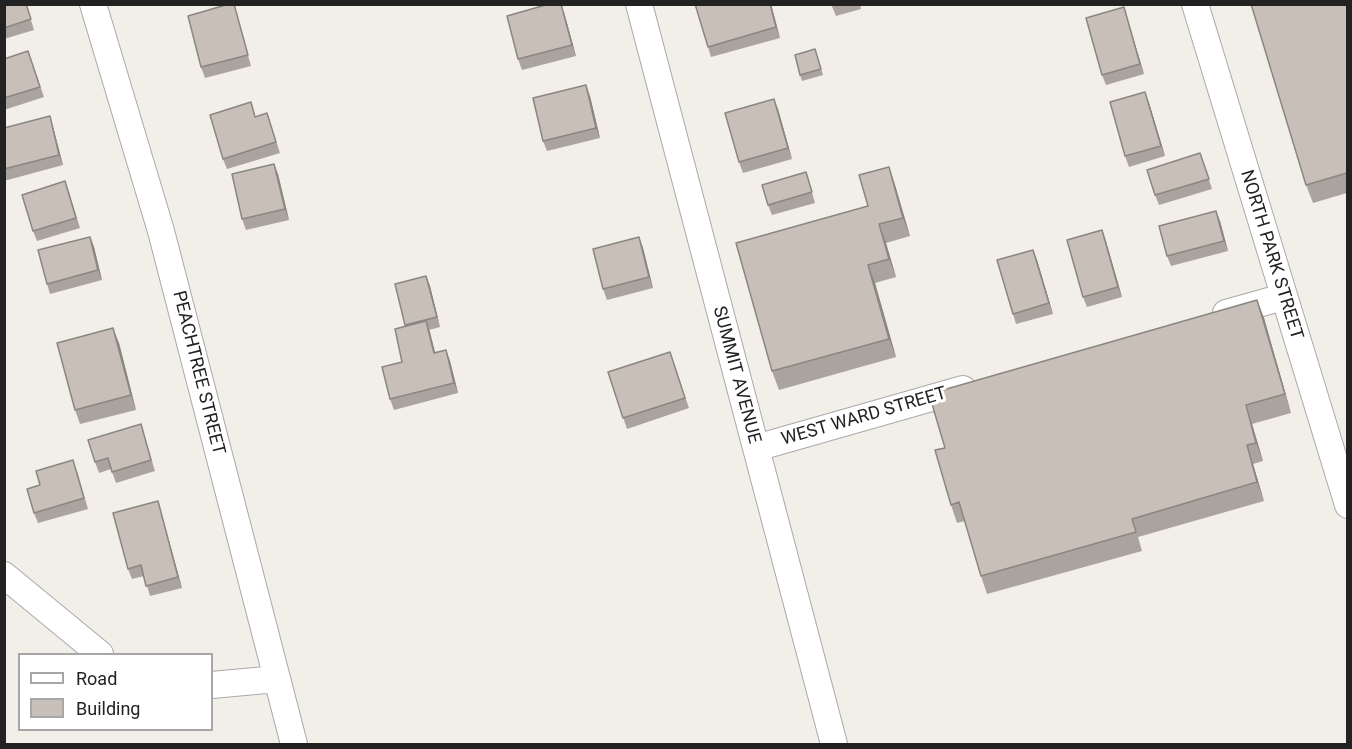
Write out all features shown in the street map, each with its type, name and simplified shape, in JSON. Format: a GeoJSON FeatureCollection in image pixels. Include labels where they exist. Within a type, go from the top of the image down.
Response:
{"type":"FeatureCollection","features":[{"type":"Feature","properties":{"kind":"street","name":"PEACHTREE STREET"},"geometry":{"type":"LineString","coordinates":[[93,4],[161,231],[294,744]]}},
{"type":"Feature","properties":{"kind":"street","name":"SUMMIT AVENUE"},"geometry":{"type":"LineString","coordinates":[[639,4],[834,744]]}},
{"type":"Feature","properties":{"kind":"street","name":"NORTH PARK STREET"},"geometry":{"type":"LineString","coordinates":[[1195,4],[1347,506]]}},
{"type":"Feature","properties":{"kind":"street"},"geometry":{"type":"LineString","coordinates":[[1203,320],[1283,297]]}},
{"type":"Feature","properties":{"kind":"street","name":"WEST WARD STREET"},"geometry":{"type":"LineString","coordinates":[[756,448],[985,382]]}},
{"type":"Feature","properties":{"kind":"street"},"geometry":{"type":"LineString","coordinates":[[4,575],[98,653]]}},
{"type":"Feature","properties":{"kind":"street"},"geometry":{"type":"LineString","coordinates":[[213,685],[277,679]]}},
{"type":"Feature","properties":{"kind":"building"},"geometry":{"type":"Polygon","coordinates":[[[4,4],[26,4],[31,19],[4,28],[4,4]]]}},
{"type":"Feature","properties":{"kind":"building"},"geometry":{"type":"Polygon","coordinates":[[[234,4],[248,55],[201,67],[188,16],[234,4]]]}},
{"type":"Feature","properties":{"kind":"building"},"geometry":{"type":"Polygon","coordinates":[[[549,4],[561,4],[572,45],[518,59],[507,16],[549,4]]]}},
{"type":"Feature","properties":{"kind":"building"},"geometry":{"type":"Polygon","coordinates":[[[695,4],[770,4],[776,27],[708,47],[695,4]]]}},
{"type":"Feature","properties":{"kind":"building"},"geometry":{"type":"Polygon","coordinates":[[[1251,4],[1347,4],[1347,173],[1306,185],[1251,4]]]}},
{"type":"Feature","properties":{"kind":"building"},"geometry":{"type":"Polygon","coordinates":[[[1124,7],[1140,64],[1102,75],[1086,18],[1124,7]]]}},
{"type":"Feature","properties":{"kind":"building"},"geometry":{"type":"Polygon","coordinates":[[[815,49],[821,69],[800,75],[795,55],[815,49]]]}},
{"type":"Feature","properties":{"kind":"building"},"geometry":{"type":"Polygon","coordinates":[[[28,51],[40,87],[4,98],[4,59],[28,51]]]}},
{"type":"Feature","properties":{"kind":"building"},"geometry":{"type":"Polygon","coordinates":[[[586,85],[596,128],[543,141],[533,98],[586,85]]]}},
{"type":"Feature","properties":{"kind":"building"},"geometry":{"type":"Polygon","coordinates":[[[1145,92],[1161,146],[1125,156],[1110,102],[1145,92]]]}},
{"type":"Feature","properties":{"kind":"building"},"geometry":{"type":"Polygon","coordinates":[[[774,99],[788,148],[739,162],[725,113],[774,99]]]}},
{"type":"Feature","properties":{"kind":"building"},"geometry":{"type":"Polygon","coordinates":[[[251,102],[255,117],[267,113],[276,142],[223,159],[210,115],[251,102]]]}},
{"type":"Feature","properties":{"kind":"building"},"geometry":{"type":"Polygon","coordinates":[[[50,116],[59,155],[4,169],[4,128],[50,116]]]}},
{"type":"Feature","properties":{"kind":"building"},"geometry":{"type":"Polygon","coordinates":[[[1200,153],[1209,179],[1155,195],[1147,170],[1200,153]]]}},
{"type":"Feature","properties":{"kind":"building"},"geometry":{"type":"Polygon","coordinates":[[[274,164],[285,209],[242,219],[232,174],[274,164]]]}},
{"type":"Feature","properties":{"kind":"building"},"geometry":{"type":"Polygon","coordinates":[[[889,167],[903,218],[879,224],[889,259],[868,265],[889,339],[772,371],[736,243],[868,206],[859,175],[889,167]]]}},
{"type":"Feature","properties":{"kind":"building"},"geometry":{"type":"Polygon","coordinates":[[[806,172],[812,192],[768,205],[762,185],[806,172]]]}},
{"type":"Feature","properties":{"kind":"building"},"geometry":{"type":"Polygon","coordinates":[[[65,181],[76,218],[33,231],[22,195],[65,181]]]}},
{"type":"Feature","properties":{"kind":"building"},"geometry":{"type":"Polygon","coordinates":[[[1216,211],[1224,241],[1167,256],[1159,226],[1216,211]]]}},
{"type":"Feature","properties":{"kind":"building"},"geometry":{"type":"Polygon","coordinates":[[[1102,230],[1118,287],[1083,297],[1067,240],[1102,230]]]}},
{"type":"Feature","properties":{"kind":"building"},"geometry":{"type":"Polygon","coordinates":[[[90,237],[98,270],[47,284],[38,250],[90,237]]]}},
{"type":"Feature","properties":{"kind":"building"},"geometry":{"type":"Polygon","coordinates":[[[639,237],[649,277],[603,289],[593,249],[639,237]]]}},
{"type":"Feature","properties":{"kind":"building"},"geometry":{"type":"Polygon","coordinates":[[[1033,250],[1049,303],[1013,314],[997,260],[1033,250]]]}},
{"type":"Feature","properties":{"kind":"building"},"geometry":{"type":"Polygon","coordinates":[[[426,276],[437,317],[405,325],[395,284],[426,276]]]}},
{"type":"Feature","properties":{"kind":"building"},"geometry":{"type":"Polygon","coordinates":[[[1257,300],[1285,394],[1246,405],[1256,443],[1247,445],[1257,482],[1132,519],[1136,532],[981,576],[959,502],[951,505],[935,450],[945,448],[929,394],[1257,300]]]}},
{"type":"Feature","properties":{"kind":"building"},"geometry":{"type":"Polygon","coordinates":[[[426,321],[434,353],[446,350],[454,383],[390,399],[382,367],[402,362],[395,329],[426,321]]]}},
{"type":"Feature","properties":{"kind":"building"},"geometry":{"type":"Polygon","coordinates":[[[113,328],[131,395],[75,410],[57,343],[113,328]]]}},
{"type":"Feature","properties":{"kind":"building"},"geometry":{"type":"Polygon","coordinates":[[[670,352],[685,398],[623,418],[608,372],[670,352]]]}},
{"type":"Feature","properties":{"kind":"building"},"geometry":{"type":"Polygon","coordinates":[[[141,424],[151,460],[112,472],[108,458],[95,462],[88,440],[141,424]]]}},
{"type":"Feature","properties":{"kind":"building"},"geometry":{"type":"Polygon","coordinates":[[[73,460],[84,498],[34,513],[27,489],[40,485],[36,471],[73,460]]]}},
{"type":"Feature","properties":{"kind":"building"},"geometry":{"type":"Polygon","coordinates":[[[158,501],[178,577],[146,586],[141,565],[128,569],[113,513],[158,501]]]}}]}
